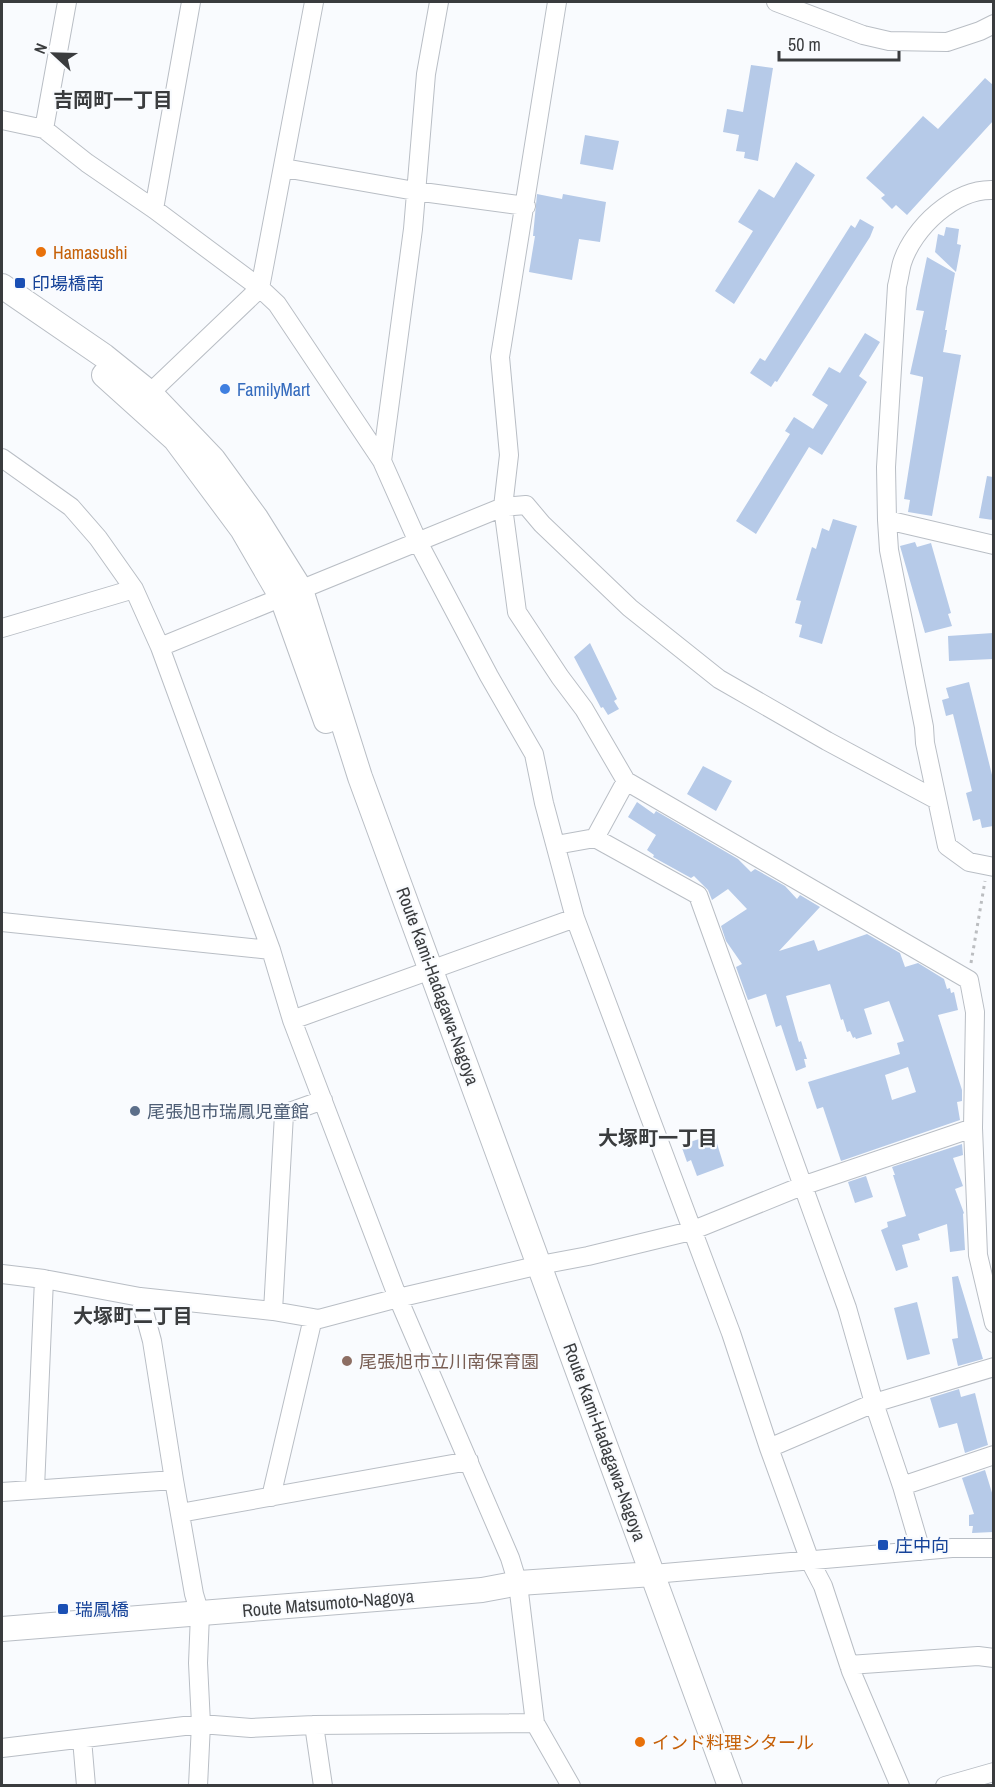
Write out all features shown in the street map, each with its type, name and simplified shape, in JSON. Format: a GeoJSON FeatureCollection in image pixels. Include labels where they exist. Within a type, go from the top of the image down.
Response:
{"type":"FeatureCollection","features":[{"type":"Feature","properties":{"kind":"main road","name":"Route Kami-Hadagawa-Nagoya"},"geometry":{"type":"LineString","coordinates":[[2,286],[104,356],[150,393],[213,459],[256,518],[291,594],[360,777],[425,972],[533,1267],[646,1574],[730,1785]]}},
{"type":"Feature","properties":{"kind":"main road","name":"Route Kami-Hadagawa-Nagoya"},"geometry":{"type":"LineString","coordinates":[[2,304],[91,363],[175,440],[291,594]]}},
{"type":"Feature","properties":{"kind":"main road","name":"Route Kami-Hadagawa-Nagoya"},"geometry":{"type":"LineString","coordinates":[[646,1574],[716,1785]]}},
{"type":"Feature","properties":{"kind":"main road","name":"Route Matsumoto-Nagoya"},"geometry":{"type":"LineString","coordinates":[[2,1629],[459,1592],[518,1584],[646,1574]]}},
{"type":"Feature","properties":{"kind":"street"},"geometry":{"type":"LineString","coordinates":[[44,129],[67,2]]}},
{"type":"Feature","properties":{"kind":"street"},"geometry":{"type":"LineString","coordinates":[[154,209],[191,2]]}},
{"type":"Feature","properties":{"kind":"street"},"geometry":{"type":"LineString","coordinates":[[150,393],[260,288],[314,2]]}},
{"type":"Feature","properties":{"kind":"street"},"geometry":{"type":"LineString","coordinates":[[382,461],[413,229],[426,74],[439,2]]}},
{"type":"Feature","properties":{"kind":"street"},"geometry":{"type":"LineString","coordinates":[[556,2],[501,357],[509,455],[504,507],[517,612],[584,709],[626,781],[969,980],[975,1019],[973,1128],[978,1255],[993,1323]]}},
{"type":"Feature","properties":{"kind":"street"},"geometry":{"type":"LineString","coordinates":[[777,2],[863,35],[889,41],[947,42],[993,24]]}},
{"type":"Feature","properties":{"kind":"street"},"geometry":{"type":"LineString","coordinates":[[2,120],[44,129],[87,163],[154,209],[260,288],[277,304],[382,461],[418,542],[489,676],[534,754],[544,803],[575,918],[731,1333],[810,1561],[823,1586],[849,1665],[900,1785]]}},
{"type":"Feature","properties":{"kind":"street"},"geometry":{"type":"LineString","coordinates":[[284,168],[415,191],[526,206]]}},
{"type":"Feature","properties":{"kind":"street"},"geometry":{"type":"LineString","coordinates":[[990,866],[969,862],[947,846],[890,550],[885,467],[897,286],[903,261],[918,235],[937,212],[963,196],[993,190]]}},
{"type":"Feature","properties":{"kind":"street"},"geometry":{"type":"LineString","coordinates":[[2,458],[71,507],[98,538],[134,589],[160,647],[271,950],[292,1020],[398,1298],[510,1558],[518,1584],[535,1723],[571,1785]]}},
{"type":"Feature","properties":{"kind":"street"},"geometry":{"type":"LineString","coordinates":[[160,647],[504,507],[526,505],[542,524],[630,608],[719,679],[937,800]]}},
{"type":"Feature","properties":{"kind":"street"},"geometry":{"type":"LineString","coordinates":[[887,520],[993,545]]}},
{"type":"Feature","properties":{"kind":"street"},"geometry":{"type":"LineString","coordinates":[[2,628],[134,589]]}},
{"type":"Feature","properties":{"kind":"street"},"geometry":{"type":"LineString","coordinates":[[595,838],[626,781]]}},
{"type":"Feature","properties":{"kind":"street"},"geometry":{"type":"LineString","coordinates":[[556,845],[595,838],[698,895],[847,1308],[874,1403],[921,1551]]}},
{"type":"Feature","properties":{"kind":"street"},"geometry":{"type":"LineString","coordinates":[[292,1020],[575,918]]}},
{"type":"Feature","properties":{"kind":"street"},"geometry":{"type":"LineString","coordinates":[[2,922],[271,950]]}},
{"type":"Feature","properties":{"kind":"street"},"geometry":{"type":"LineString","coordinates":[[273,1311],[284,1114],[323,1100]]}},
{"type":"Feature","properties":{"kind":"street"},"geometry":{"type":"LineString","coordinates":[[2,1274],[44,1279],[140,1297],[273,1311],[319,1319],[398,1298],[692,1231],[802,1186],[973,1128]]}},
{"type":"Feature","properties":{"kind":"street"},"geometry":{"type":"LineString","coordinates":[[34,1488],[44,1279]]}},
{"type":"Feature","properties":{"kind":"street"},"geometry":{"type":"LineString","coordinates":[[140,1297],[152,1341],[194,1594],[200,1614],[198,1663],[201,1724],[198,1785]]}},
{"type":"Feature","properties":{"kind":"street"},"geometry":{"type":"LineString","coordinates":[[271,1497],[314,1318]]}},
{"type":"Feature","properties":{"kind":"street"},"geometry":{"type":"LineString","coordinates":[[769,1448],[874,1403],[993,1367]]}},
{"type":"Feature","properties":{"kind":"street"},"geometry":{"type":"LineString","coordinates":[[902,1486],[993,1455]]}},
{"type":"Feature","properties":{"kind":"street"},"geometry":{"type":"LineString","coordinates":[[180,1513],[469,1461]]}},
{"type":"Feature","properties":{"kind":"street"},"geometry":{"type":"LineString","coordinates":[[2,1492],[174,1480]]}},
{"type":"Feature","properties":{"kind":"street"},"geometry":{"type":"LineString","coordinates":[[646,1574],[921,1551],[993,1548]]}},
{"type":"Feature","properties":{"kind":"street"},"geometry":{"type":"LineString","coordinates":[[849,1665],[978,1656],[993,1658]]}},
{"type":"Feature","properties":{"kind":"street"},"geometry":{"type":"LineString","coordinates":[[2,1748],[201,1724],[251,1728],[314,1725],[535,1723]]}},
{"type":"Feature","properties":{"kind":"street"},"geometry":{"type":"LineString","coordinates":[[314,1725],[323,1785]]}},
{"type":"Feature","properties":{"kind":"street"},"geometry":{"type":"LineString","coordinates":[[82,1739],[86,1785]]}},
{"type":"Feature","properties":{"kind":"street"},"geometry":{"type":"LineString","coordinates":[[945,1785],[993,1772]]}},
{"type":"Feature","properties":{"kind":"path"},"geometry":{"type":"LineString","coordinates":[[969,980],[990,866]]}},
{"type":"Feature","properties":{"kind":"building"},"geometry":{"type":"Polygon","coordinates":[[[751,65],[773,68],[758,161],[744,158],[745,152],[736,151],[739,135],[723,132],[727,109],[743,112],[751,65]]]}},
{"type":"Feature","properties":{"kind":"building"},"geometry":{"type":"Polygon","coordinates":[[[985,78],[993,85],[993,121],[907,215],[896,205],[892,209],[881,198],[885,195],[866,178],[923,116],[938,129],[985,78]]]}},
{"type":"Feature","properties":{"kind":"building"},"geometry":{"type":"Polygon","coordinates":[[[585,135],[619,141],[613,170],[580,164],[585,135]]]}},
{"type":"Feature","properties":{"kind":"building"},"geometry":{"type":"Polygon","coordinates":[[[796,162],[815,175],[734,304],[715,291],[753,231],[738,222],[759,189],[774,198],[796,162]]]}},
{"type":"Feature","properties":{"kind":"building"},"geometry":{"type":"Polygon","coordinates":[[[537,194],[562,199],[563,194],[606,202],[600,242],[579,239],[572,280],[529,272],[535,236],[533,236],[537,194]]]}},
{"type":"Feature","properties":{"kind":"building"},"geometry":{"type":"Polygon","coordinates":[[[860,219],[874,227],[870,237],[777,382],[775,381],[771,387],[750,373],[760,358],[765,361],[851,225],[855,228],[860,219]]]}},
{"type":"Feature","properties":{"kind":"building"},"geometry":{"type":"Polygon","coordinates":[[[946,227],[959,229],[957,244],[961,245],[956,272],[935,252],[938,234],[944,236],[946,227]]]}},
{"type":"Feature","properties":{"kind":"building"},"geometry":{"type":"Polygon","coordinates":[[[927,257],[955,273],[943,352],[961,355],[932,516],[908,512],[910,500],[904,499],[923,379],[923,377],[910,374],[924,311],[916,310],[927,257]]]}},
{"type":"Feature","properties":{"kind":"building"},"geometry":{"type":"Polygon","coordinates":[[[865,333],[880,342],[859,376],[867,382],[822,455],[809,447],[756,534],[736,521],[790,434],[785,431],[794,417],[813,429],[828,405],[812,395],[829,367],[840,373],[865,333]]]}},
{"type":"Feature","properties":{"kind":"building"},"geometry":{"type":"Polygon","coordinates":[[[987,476],[993,477],[993,520],[979,518],[987,476]]]}},
{"type":"Feature","properties":{"kind":"building"},"geometry":{"type":"Polygon","coordinates":[[[833,519],[857,526],[822,644],[799,637],[802,625],[795,623],[801,601],[796,600],[812,547],[816,549],[822,528],[829,531],[833,519]]]}},
{"type":"Feature","properties":{"kind":"building"},"geometry":{"type":"Polygon","coordinates":[[[915,542],[917,547],[931,543],[951,613],[948,614],[952,626],[925,633],[900,546],[915,542]]]}},
{"type":"Feature","properties":{"kind":"building"},"geometry":{"type":"Polygon","coordinates":[[[993,633],[993,659],[949,661],[948,636],[993,633]]]}},
{"type":"Feature","properties":{"kind":"building"},"geometry":{"type":"Polygon","coordinates":[[[590,643],[617,699],[614,701],[619,709],[608,715],[603,707],[601,708],[574,657],[590,643]]]}},
{"type":"Feature","properties":{"kind":"building"},"geometry":{"type":"Polygon","coordinates":[[[969,682],[993,779],[993,826],[982,828],[980,819],[973,821],[966,793],[972,791],[953,714],[946,716],[942,700],[949,698],[946,688],[969,682]]]}},
{"type":"Feature","properties":{"kind":"building"},"geometry":{"type":"Polygon","coordinates":[[[703,766],[732,781],[716,811],[687,794],[703,766]]]}},
{"type":"Feature","properties":{"kind":"building"},"geometry":{"type":"Polygon","coordinates":[[[637,802],[654,814],[656,811],[738,859],[751,872],[755,869],[785,886],[797,899],[800,895],[820,907],[779,951],[814,940],[818,951],[867,934],[900,953],[905,967],[918,963],[944,979],[947,989],[950,988],[951,993],[954,992],[958,1010],[938,1015],[962,1090],[962,1101],[957,1102],[960,1120],[841,1161],[823,1107],[817,1109],[808,1082],[900,1054],[897,1043],[904,1041],[889,1001],[864,1009],[872,1034],[856,1039],[850,1031],[847,1032],[843,1019],[841,1020],[830,984],[786,996],[799,1042],[801,1041],[807,1059],[804,1059],[806,1067],[796,1071],[781,1025],[776,1027],[766,994],[748,1000],[736,967],[742,964],[726,941],[721,926],[747,909],[728,889],[712,900],[708,890],[694,876],[691,878],[653,857],[654,855],[647,850],[656,835],[628,817],[637,802]],[[908,1067],[885,1075],[892,1100],[916,1092],[908,1067]]]}},
{"type":"Feature","properties":{"kind":"building"},"geometry":{"type":"Polygon","coordinates":[[[714,1134],[724,1166],[697,1176],[691,1160],[687,1162],[681,1145],[714,1134]]]}},
{"type":"Feature","properties":{"kind":"building"},"geometry":{"type":"Polygon","coordinates":[[[962,1144],[963,1155],[953,1158],[963,1186],[955,1189],[964,1213],[965,1250],[950,1252],[947,1224],[918,1234],[920,1240],[902,1245],[908,1267],[896,1271],[881,1230],[888,1227],[887,1222],[906,1216],[892,1167],[962,1144]]]}},
{"type":"Feature","properties":{"kind":"building"},"geometry":{"type":"Polygon","coordinates":[[[866,1176],[873,1197],[855,1203],[848,1182],[866,1176]]]}},
{"type":"Feature","properties":{"kind":"building"},"geometry":{"type":"Polygon","coordinates":[[[958,1276],[983,1359],[958,1366],[952,1339],[958,1338],[952,1277],[958,1276]]]}},
{"type":"Feature","properties":{"kind":"building"},"geometry":{"type":"Polygon","coordinates":[[[917,1302],[930,1354],[907,1360],[894,1308],[917,1302]]]}},
{"type":"Feature","properties":{"kind":"building"},"geometry":{"type":"Polygon","coordinates":[[[959,1389],[961,1397],[975,1393],[988,1445],[965,1453],[957,1423],[939,1428],[930,1398],[959,1389]]]}},
{"type":"Feature","properties":{"kind":"building"},"geometry":{"type":"Polygon","coordinates":[[[985,1470],[993,1496],[993,1532],[972,1533],[973,1526],[969,1526],[969,1515],[974,1514],[962,1478],[985,1470]]]}},
{"type":"Feature","properties":{"kind":"place","name":"Hamasushi"},"geometry":{"type":"Point","coordinates":[41,252]}},
{"type":"Feature","properties":{"kind":"place","name":"印場橋南"},"geometry":{"type":"Point","coordinates":[20,283]}},
{"type":"Feature","properties":{"kind":"place","name":"FamilyMart"},"geometry":{"type":"Point","coordinates":[225,389]}},
{"type":"Feature","properties":{"kind":"place","name":"尾張旭市瑞鳳児童館"},"geometry":{"type":"Point","coordinates":[135,1111]}},
{"type":"Feature","properties":{"kind":"place","name":"尾張旭市立川南保育園"},"geometry":{"type":"Point","coordinates":[347,1361]}},
{"type":"Feature","properties":{"kind":"place","name":"庄中向"},"geometry":{"type":"Point","coordinates":[883,1545]}},
{"type":"Feature","properties":{"kind":"place","name":"瑞鳳橋"},"geometry":{"type":"Point","coordinates":[63,1609]}},
{"type":"Feature","properties":{"kind":"place","name":"インド料理シタール"},"geometry":{"type":"Point","coordinates":[640,1742]}},
{"type":"Feature","properties":{"kind":"district","name":"吉岡町一丁目"},"geometry":{"type":"Point","coordinates":[113,99]}},
{"type":"Feature","properties":{"kind":"district","name":"大塚町一丁目"},"geometry":{"type":"Point","coordinates":[658,1137]}},
{"type":"Feature","properties":{"kind":"district","name":"大塚町二丁目"},"geometry":{"type":"Point","coordinates":[133,1315]}}]}
